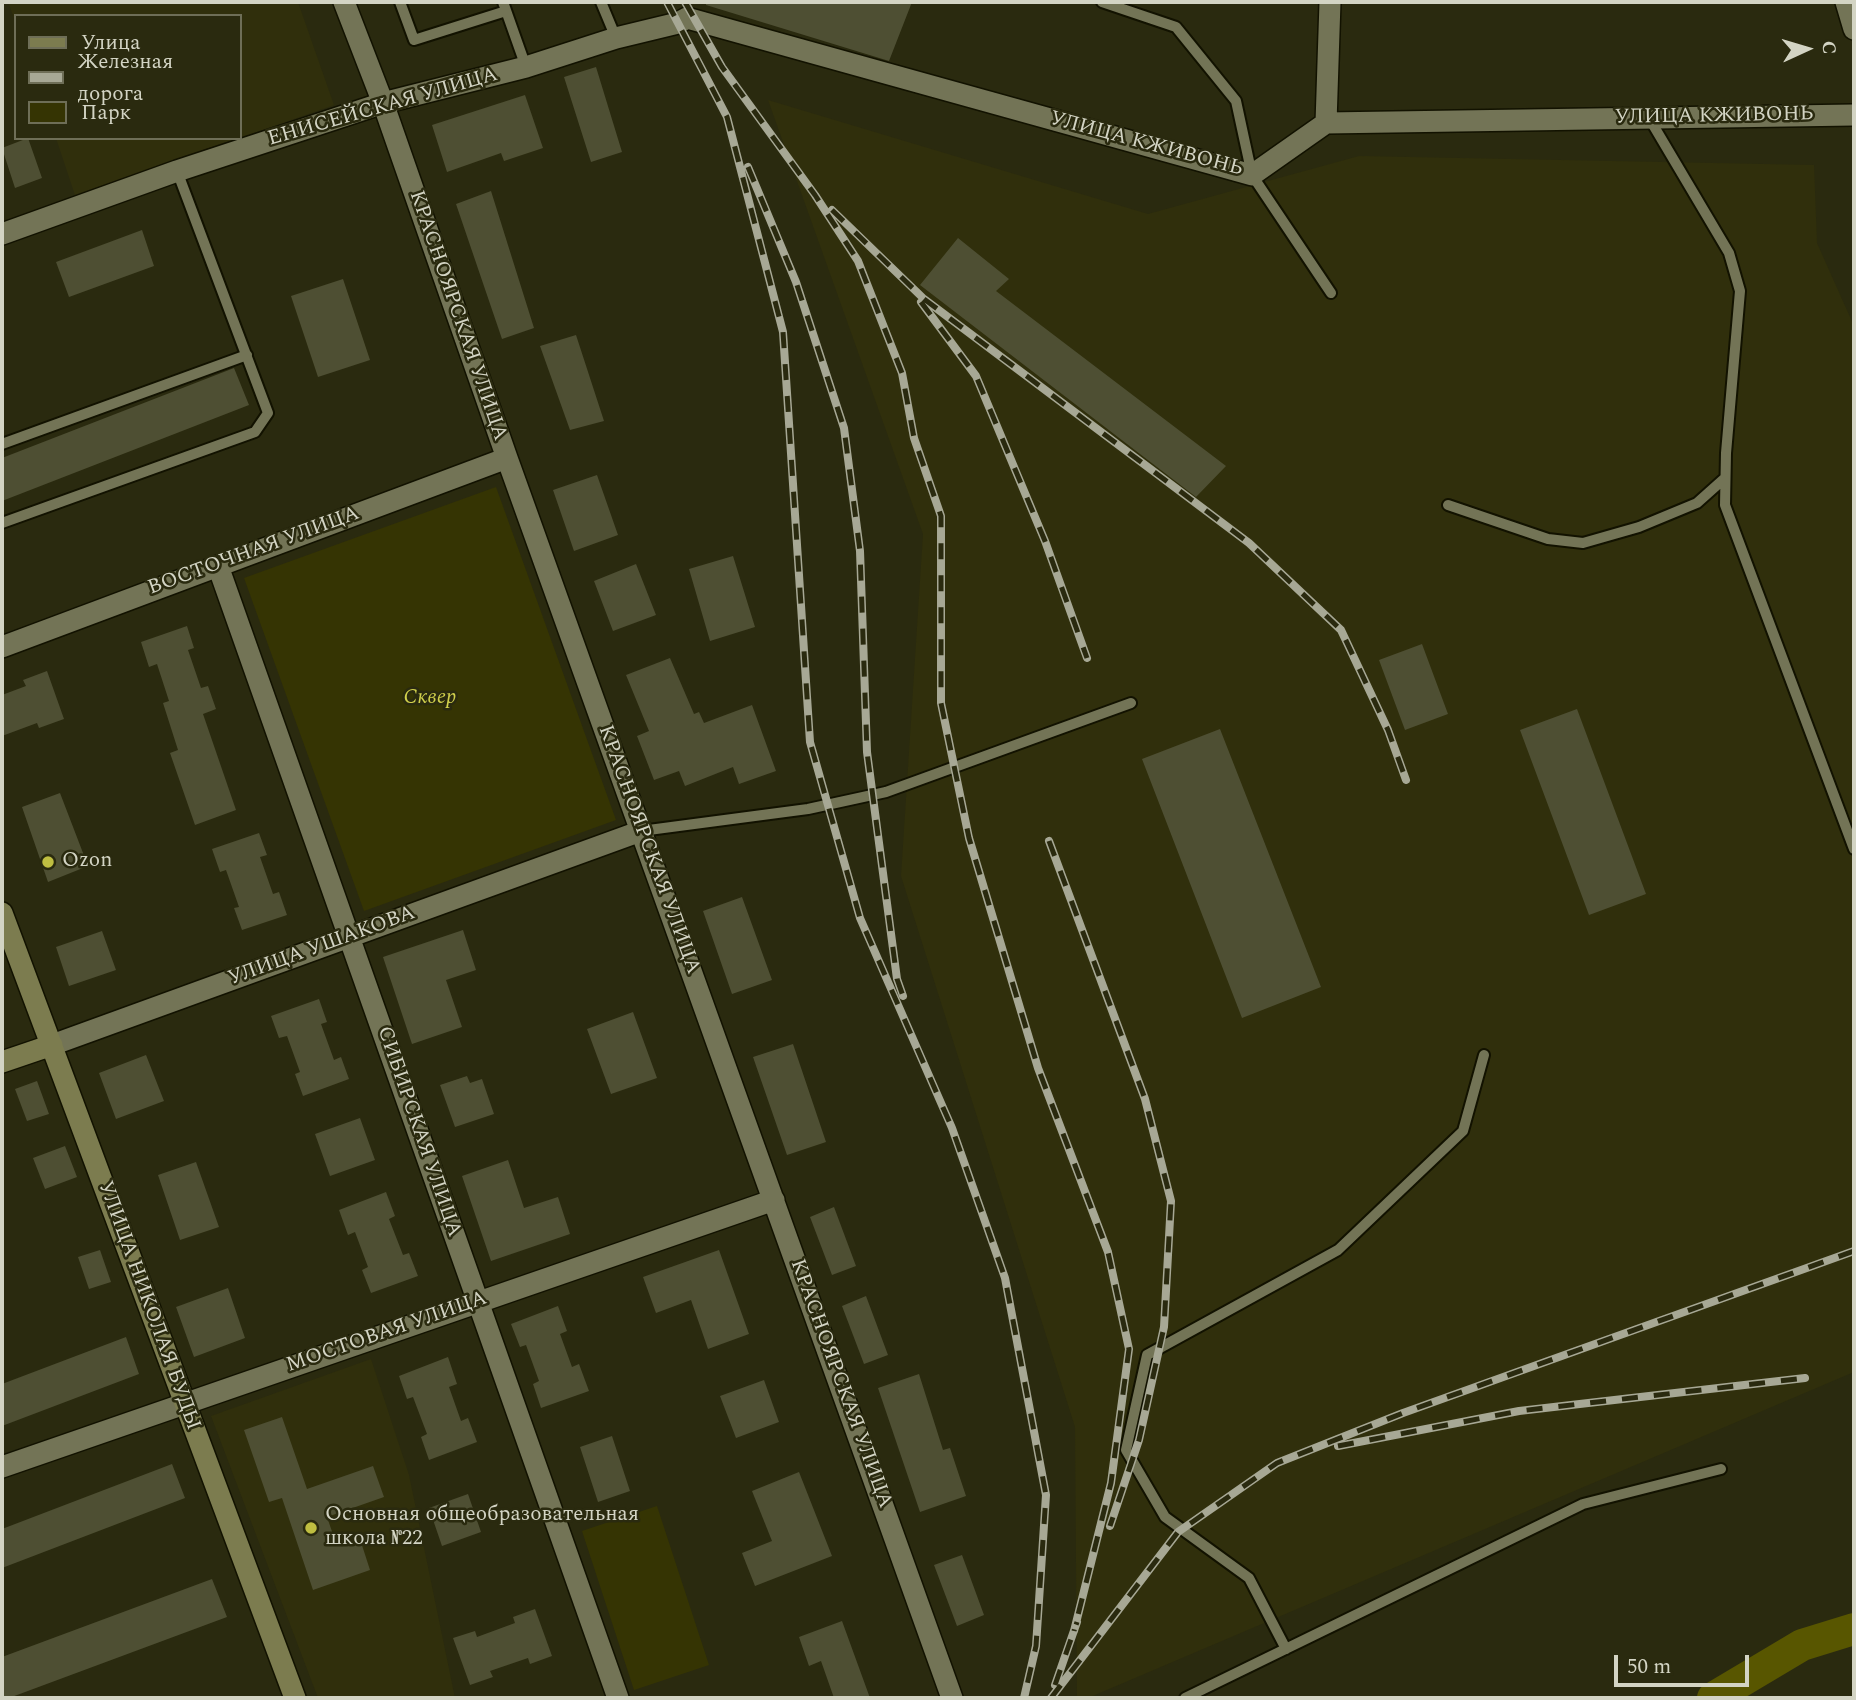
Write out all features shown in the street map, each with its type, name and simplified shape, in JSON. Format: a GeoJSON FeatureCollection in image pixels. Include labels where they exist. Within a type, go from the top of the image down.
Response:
{"type":"FeatureCollection","features":[{"type":"Feature","properties":{"kind":"street","name":"КРАСНОЯРСКАЯ УЛИЦА"},"geometry":{"type":"LineString","coordinates":[[344,2],[383,103],[507,458],[953,1698]]}},
{"type":"Feature","properties":{"kind":"street"},"geometry":{"type":"LineString","coordinates":[[1326,123],[1330,2]]}},
{"type":"Feature","properties":{"kind":"street"},"geometry":{"type":"LineString","coordinates":[[1846,2],[1854,29]]}},
{"type":"Feature","properties":{"kind":"street","name":"ЕНИСЕЙСКАЯ УЛИЦА"},"geometry":{"type":"LineString","coordinates":[[2,234],[177,171],[383,103],[526,66],[616,38],[678,23],[687,18]]}},
{"type":"Feature","properties":{"kind":"street","name":"УЛИЦА КЖИВОНЬ"},"geometry":{"type":"LineString","coordinates":[[687,18],[1252,175],[1326,123],[1854,115]]}},
{"type":"Feature","properties":{"kind":"street","name":"ВОСТОЧНАЯ УЛИЦА"},"geometry":{"type":"LineString","coordinates":[[2,647],[507,458]]}},
{"type":"Feature","properties":{"kind":"street","name":"СИБИРСКАЯ УЛИЦА"},"geometry":{"type":"LineString","coordinates":[[218,566],[618,1698]]}},
{"type":"Feature","properties":{"kind":"street","name":"УЛИЦА УШАКОВА"},"geometry":{"type":"LineString","coordinates":[[2,1062],[641,831]]}},
{"type":"Feature","properties":{"kind":"street","name":"УЛИЦА НИКОЛАЯ БУДЫ"},"geometry":{"type":"LineString","coordinates":[[2,913],[295,1698]]}},
{"type":"Feature","properties":{"kind":"street","name":"МОСТОВАЯ УЛИЦА"},"geometry":{"type":"LineString","coordinates":[[2,1467],[774,1200]]}},
{"type":"Feature","properties":{"kind":"lane"},"geometry":{"type":"LineString","coordinates":[[400,2],[414,40],[505,6],[526,66]]}},
{"type":"Feature","properties":{"kind":"lane"},"geometry":{"type":"LineString","coordinates":[[601,2],[616,38]]}},
{"type":"Feature","properties":{"kind":"lane"},"geometry":{"type":"LineString","coordinates":[[1102,2],[1176,27],[1236,101],[1252,175],[1331,293]]}},
{"type":"Feature","properties":{"kind":"lane"},"geometry":{"type":"LineString","coordinates":[[1649,118],[1729,253],[1740,291],[1725,506],[1854,849]]}},
{"type":"Feature","properties":{"kind":"lane"},"geometry":{"type":"LineString","coordinates":[[2,523],[255,432],[268,413],[177,171]]}},
{"type":"Feature","properties":{"kind":"lane"},"geometry":{"type":"LineString","coordinates":[[2,444],[247,355]]}},
{"type":"Feature","properties":{"kind":"lane"},"geometry":{"type":"LineString","coordinates":[[1448,505],[1548,538],[1583,543],[1639,527],[1697,503],[1725,478]]}},
{"type":"Feature","properties":{"kind":"lane"},"geometry":{"type":"LineString","coordinates":[[641,831],[808,809],[886,792],[1131,703]]}},
{"type":"Feature","properties":{"kind":"lane"},"geometry":{"type":"LineString","coordinates":[[1286,1649],[1249,1578],[1165,1517],[1126,1450],[1147,1355],[1338,1250],[1463,1131],[1484,1055]]}},
{"type":"Feature","properties":{"kind":"lane"},"geometry":{"type":"LineString","coordinates":[[1185,1698],[1583,1504],[1721,1469]]}},
{"type":"Feature","properties":{"kind":"shaded area"},"geometry":{"type":"Polygon","coordinates":[[[8,2],[298,2],[334,105],[242,137],[242,14],[14,14],[14,18],[8,2]]]}},
{"type":"Feature","properties":{"kind":"shaded area"},"geometry":{"type":"Polygon","coordinates":[[[768,100],[1148,214],[1359,156],[1814,165],[1817,243],[1854,326],[1854,1372],[1088,1698],[1077,1698],[1075,1427],[901,876],[923,534],[768,100]]]}},
{"type":"Feature","properties":{"kind":"shaded area"},"geometry":{"type":"Polygon","coordinates":[[[57,140],[232,140],[75,195],[57,140]]]}},
{"type":"Feature","properties":{"kind":"shaded area"},"geometry":{"type":"Polygon","coordinates":[[[371,1359],[409,1475],[455,1698],[318,1698],[211,1416],[371,1359]]]}},
{"type":"Feature","properties":{"kind":"green space","name":"Сквер"},"geometry":{"type":"Polygon","coordinates":[[[496,487],[616,820],[364,911],[244,578],[496,487]]]}},
{"type":"Feature","properties":{"kind":"green space"},"geometry":{"type":"Polygon","coordinates":[[[657,1506],[709,1665],[634,1690],[582,1531],[657,1506]]]}},
{"type":"Feature","properties":{"kind":"building"},"geometry":{"type":"Polygon","coordinates":[[[706,2],[912,2],[889,61],[706,5],[706,2]]]}},
{"type":"Feature","properties":{"kind":"building"},"geometry":{"type":"Polygon","coordinates":[[[596,67],[622,152],[591,162],[564,77],[596,67]]]}},
{"type":"Feature","properties":{"kind":"building"},"geometry":{"type":"Polygon","coordinates":[[[525,95],[543,148],[504,161],[501,153],[447,172],[432,125],[525,95]]]}},
{"type":"Feature","properties":{"kind":"building"},"geometry":{"type":"Polygon","coordinates":[[[29,140],[42,178],[15,188],[2,148],[29,140]]]}},
{"type":"Feature","properties":{"kind":"building"},"geometry":{"type":"Polygon","coordinates":[[[491,191],[534,328],[502,339],[456,204],[491,191]]]}},
{"type":"Feature","properties":{"kind":"building"},"geometry":{"type":"Polygon","coordinates":[[[142,230],[154,266],[69,297],[56,262],[142,230]]]}},
{"type":"Feature","properties":{"kind":"building"},"geometry":{"type":"Polygon","coordinates":[[[958,238],[1009,279],[996,291],[1226,466],[1196,497],[920,285],[958,238]]]}},
{"type":"Feature","properties":{"kind":"building"},"geometry":{"type":"Polygon","coordinates":[[[343,279],[370,360],[318,377],[291,296],[343,279]]]}},
{"type":"Feature","properties":{"kind":"building"},"geometry":{"type":"Polygon","coordinates":[[[576,335],[604,421],[570,430],[540,346],[576,335]]]}},
{"type":"Feature","properties":{"kind":"building"},"geometry":{"type":"Polygon","coordinates":[[[234,368],[249,405],[2,501],[2,458],[234,368]]]}},
{"type":"Feature","properties":{"kind":"building"},"geometry":{"type":"Polygon","coordinates":[[[597,475],[618,535],[574,551],[553,490],[597,475]]]}},
{"type":"Feature","properties":{"kind":"building"},"geometry":{"type":"Polygon","coordinates":[[[733,556],[755,627],[710,641],[689,569],[733,556]]]}},
{"type":"Feature","properties":{"kind":"building"},"geometry":{"type":"Polygon","coordinates":[[[636,564],[656,615],[613,631],[594,581],[636,564]]]}},
{"type":"Feature","properties":{"kind":"building"},"geometry":{"type":"Polygon","coordinates":[[[187,626],[194,648],[188,650],[201,688],[208,686],[216,709],[203,714],[236,810],[195,825],[170,753],[178,750],[163,703],[169,701],[157,664],[149,667],[141,642],[187,626]]]}},
{"type":"Feature","properties":{"kind":"building"},"geometry":{"type":"Polygon","coordinates":[[[1422,644],[1448,714],[1405,730],[1379,660],[1422,644]]]}},
{"type":"Feature","properties":{"kind":"building"},"geometry":{"type":"Polygon","coordinates":[[[670,658],[694,714],[699,712],[704,723],[752,705],[776,771],[739,784],[733,767],[685,786],[679,771],[654,780],[637,736],[649,731],[626,675],[670,658]]]}},
{"type":"Feature","properties":{"kind":"building"},"geometry":{"type":"Polygon","coordinates":[[[47,671],[64,719],[39,728],[37,723],[2,736],[2,695],[26,686],[23,680],[47,671]]]}},
{"type":"Feature","properties":{"kind":"building"},"geometry":{"type":"Polygon","coordinates":[[[1577,709],[1646,894],[1589,915],[1520,730],[1577,709]]]}},
{"type":"Feature","properties":{"kind":"building"},"geometry":{"type":"Polygon","coordinates":[[[1220,729],[1321,987],[1242,1018],[1142,759],[1220,729]]]}},
{"type":"Feature","properties":{"kind":"building"},"geometry":{"type":"Polygon","coordinates":[[[60,793],[88,866],[48,882],[22,807],[60,793]]]}},
{"type":"Feature","properties":{"kind":"building"},"geometry":{"type":"Polygon","coordinates":[[[259,833],[267,855],[260,857],[273,894],[279,892],[287,915],[242,930],[234,908],[239,907],[226,870],[220,872],[212,849],[259,833]]]}},
{"type":"Feature","properties":{"kind":"building"},"geometry":{"type":"Polygon","coordinates":[[[742,897],[772,980],[732,994],[703,911],[742,897]]]}},
{"type":"Feature","properties":{"kind":"building"},"geometry":{"type":"Polygon","coordinates":[[[463,930],[476,970],[446,980],[462,1027],[412,1044],[383,957],[463,930]]]}},
{"type":"Feature","properties":{"kind":"building"},"geometry":{"type":"Polygon","coordinates":[[[102,931],[116,970],[69,986],[56,947],[102,931]]]}},
{"type":"Feature","properties":{"kind":"building"},"geometry":{"type":"Polygon","coordinates":[[[319,999],[327,1022],[321,1024],[334,1060],[341,1057],[349,1079],[303,1096],[295,1074],[300,1072],[287,1036],[279,1038],[271,1016],[319,999]]]}},
{"type":"Feature","properties":{"kind":"building"},"geometry":{"type":"Polygon","coordinates":[[[633,1012],[657,1078],[611,1094],[587,1029],[633,1012]]]}},
{"type":"Feature","properties":{"kind":"building"},"geometry":{"type":"Polygon","coordinates":[[[793,1044],[826,1142],[787,1155],[753,1057],[793,1044]]]}},
{"type":"Feature","properties":{"kind":"building"},"geometry":{"type":"Polygon","coordinates":[[[146,1055],[164,1101],[116,1119],[99,1073],[146,1055]]]}},
{"type":"Feature","properties":{"kind":"building"},"geometry":{"type":"Polygon","coordinates":[[[467,1076],[470,1083],[482,1079],[494,1114],[455,1127],[440,1085],[467,1076]]]}},
{"type":"Feature","properties":{"kind":"building"},"geometry":{"type":"Polygon","coordinates":[[[37,1081],[49,1114],[27,1121],[15,1089],[37,1081]]]}},
{"type":"Feature","properties":{"kind":"building"},"geometry":{"type":"Polygon","coordinates":[[[360,1118],[375,1160],[330,1176],[315,1134],[360,1118]]]}},
{"type":"Feature","properties":{"kind":"building"},"geometry":{"type":"Polygon","coordinates":[[[65,1146],[77,1177],[45,1189],[33,1158],[65,1146]]]}},
{"type":"Feature","properties":{"kind":"building"},"geometry":{"type":"Polygon","coordinates":[[[508,1160],[524,1208],[558,1197],[570,1234],[491,1261],[462,1176],[508,1160]]]}},
{"type":"Feature","properties":{"kind":"building"},"geometry":{"type":"Polygon","coordinates":[[[196,1162],[219,1227],[180,1240],[158,1175],[196,1162]]]}},
{"type":"Feature","properties":{"kind":"building"},"geometry":{"type":"Polygon","coordinates":[[[386,1192],[395,1216],[389,1219],[403,1255],[409,1253],[418,1276],[371,1293],[362,1270],[368,1267],[355,1232],[348,1235],[339,1210],[386,1192]]]}},
{"type":"Feature","properties":{"kind":"building"},"geometry":{"type":"Polygon","coordinates":[[[834,1207],[856,1266],[832,1275],[810,1217],[834,1207]]]}},
{"type":"Feature","properties":{"kind":"building"},"geometry":{"type":"Polygon","coordinates":[[[100,1250],[111,1282],[89,1289],[78,1257],[100,1250]]]}},
{"type":"Feature","properties":{"kind":"building"},"geometry":{"type":"Polygon","coordinates":[[[719,1250],[749,1334],[708,1349],[691,1300],[656,1313],[643,1277],[719,1250]]]}},
{"type":"Feature","properties":{"kind":"building"},"geometry":{"type":"Polygon","coordinates":[[[228,1288],[245,1338],[194,1357],[176,1307],[228,1288]]]}},
{"type":"Feature","properties":{"kind":"building"},"geometry":{"type":"Polygon","coordinates":[[[866,1296],[888,1355],[864,1364],[842,1306],[866,1296]]]}},
{"type":"Feature","properties":{"kind":"building"},"geometry":{"type":"Polygon","coordinates":[[[558,1306],[567,1331],[560,1334],[572,1367],[579,1364],[589,1391],[541,1408],[533,1384],[539,1381],[526,1345],[520,1347],[511,1324],[558,1306]]]}},
{"type":"Feature","properties":{"kind":"building"},"geometry":{"type":"Polygon","coordinates":[[[126,1337],[139,1374],[2,1426],[2,1384],[126,1337]]]}},
{"type":"Feature","properties":{"kind":"building"},"geometry":{"type":"Polygon","coordinates":[[[448,1357],[457,1384],[449,1387],[461,1421],[468,1418],[477,1442],[429,1460],[421,1437],[427,1434],[413,1397],[407,1399],[399,1376],[448,1357]]]}},
{"type":"Feature","properties":{"kind":"building"},"geometry":{"type":"Polygon","coordinates":[[[919,1374],[943,1450],[950,1448],[966,1496],[920,1512],[878,1388],[919,1374]]]}},
{"type":"Feature","properties":{"kind":"building"},"geometry":{"type":"Polygon","coordinates":[[[764,1380],[779,1422],[736,1438],[720,1396],[764,1380]]]}},
{"type":"Feature","properties":{"kind":"building","name":"Основная общеобразовательная школа №22"},"geometry":{"type":"Polygon","coordinates":[[[282,1417],[307,1489],[373,1466],[384,1497],[327,1517],[337,1546],[360,1539],[370,1570],[313,1590],[282,1498],[269,1502],[244,1430],[282,1417]]]}},
{"type":"Feature","properties":{"kind":"building"},"geometry":{"type":"Polygon","coordinates":[[[612,1436],[630,1491],[598,1502],[580,1447],[612,1436]]]}},
{"type":"Feature","properties":{"kind":"building"},"geometry":{"type":"Polygon","coordinates":[[[172,1464],[185,1498],[2,1568],[2,1529],[172,1464]]]}},
{"type":"Feature","properties":{"kind":"building"},"geometry":{"type":"Polygon","coordinates":[[[799,1472],[832,1556],[755,1586],[742,1553],[772,1541],[752,1491],[799,1472]]]}},
{"type":"Feature","properties":{"kind":"building"},"geometry":{"type":"Polygon","coordinates":[[[468,1494],[481,1532],[442,1546],[429,1508],[468,1494]]]}},
{"type":"Feature","properties":{"kind":"building"},"geometry":{"type":"Polygon","coordinates":[[[962,1555],[984,1615],[957,1626],[934,1565],[962,1555]]]}},
{"type":"Feature","properties":{"kind":"building"},"geometry":{"type":"Polygon","coordinates":[[[212,1579],[227,1617],[9,1698],[2,1698],[2,1657],[212,1579]]]}},
{"type":"Feature","properties":{"kind":"building"},"geometry":{"type":"Polygon","coordinates":[[[535,1609],[552,1656],[530,1664],[528,1658],[490,1671],[493,1677],[470,1685],[453,1638],[475,1631],[477,1637],[515,1623],[513,1617],[535,1609]]]}},
{"type":"Feature","properties":{"kind":"building"},"geometry":{"type":"Polygon","coordinates":[[[842,1621],[870,1698],[834,1698],[821,1661],[809,1666],[799,1637],[842,1621]]]}},
{"type":"Feature","properties":{"kind":"waterway"},"geometry":{"type":"LineString","coordinates":[[1713,1698],[1802,1645],[1854,1629]]}},
{"type":"Feature","properties":{"kind":"railway"},"geometry":{"type":"LineString","coordinates":[[667,2],[727,117],[783,332],[810,742],[860,918],[952,1128],[1005,1278],[1046,1495],[1036,1646],[1024,1698]]}},
{"type":"Feature","properties":{"kind":"railway"},"geometry":{"type":"LineString","coordinates":[[685,2],[722,67],[815,195],[858,261],[902,373],[914,438],[941,516],[941,703],[969,838],[1038,1068],[1108,1252],[1129,1349],[1111,1483],[1074,1631]]}},
{"type":"Feature","properties":{"kind":"railway"},"geometry":{"type":"LineString","coordinates":[[748,167],[796,282],[844,428],[860,551],[867,752],[897,979],[903,996]]}},
{"type":"Feature","properties":{"kind":"railway"},"geometry":{"type":"LineString","coordinates":[[832,210],[924,299],[1249,543],[1341,630],[1388,730],[1406,780]]}},
{"type":"Feature","properties":{"kind":"railway"},"geometry":{"type":"LineString","coordinates":[[921,302],[976,376],[1045,541],[1087,658]]}},
{"type":"Feature","properties":{"kind":"railway"},"geometry":{"type":"LineString","coordinates":[[1049,841],[1145,1099],[1171,1201],[1164,1327],[1139,1440],[1110,1526]]}},
{"type":"Feature","properties":{"kind":"railway"},"geometry":{"type":"LineString","coordinates":[[1051,1698],[1178,1532],[1277,1463],[1403,1413],[1854,1251]]}},
{"type":"Feature","properties":{"kind":"railway"},"geometry":{"type":"LineString","coordinates":[[1338,1446],[1519,1411],[1805,1378]]}},
{"type":"Feature","properties":{"kind":"railway"},"geometry":{"type":"LineString","coordinates":[[1055,1685],[1077,1622]]}},
{"type":"Feature","properties":{"kind":"place","name":"Ozon"},"geometry":{"type":"Point","coordinates":[48,862]}},
{"type":"Feature","properties":{"kind":"place","name":"Основная общеобразовательная школа №22"},"geometry":{"type":"Point","coordinates":[311,1528]}}]}
